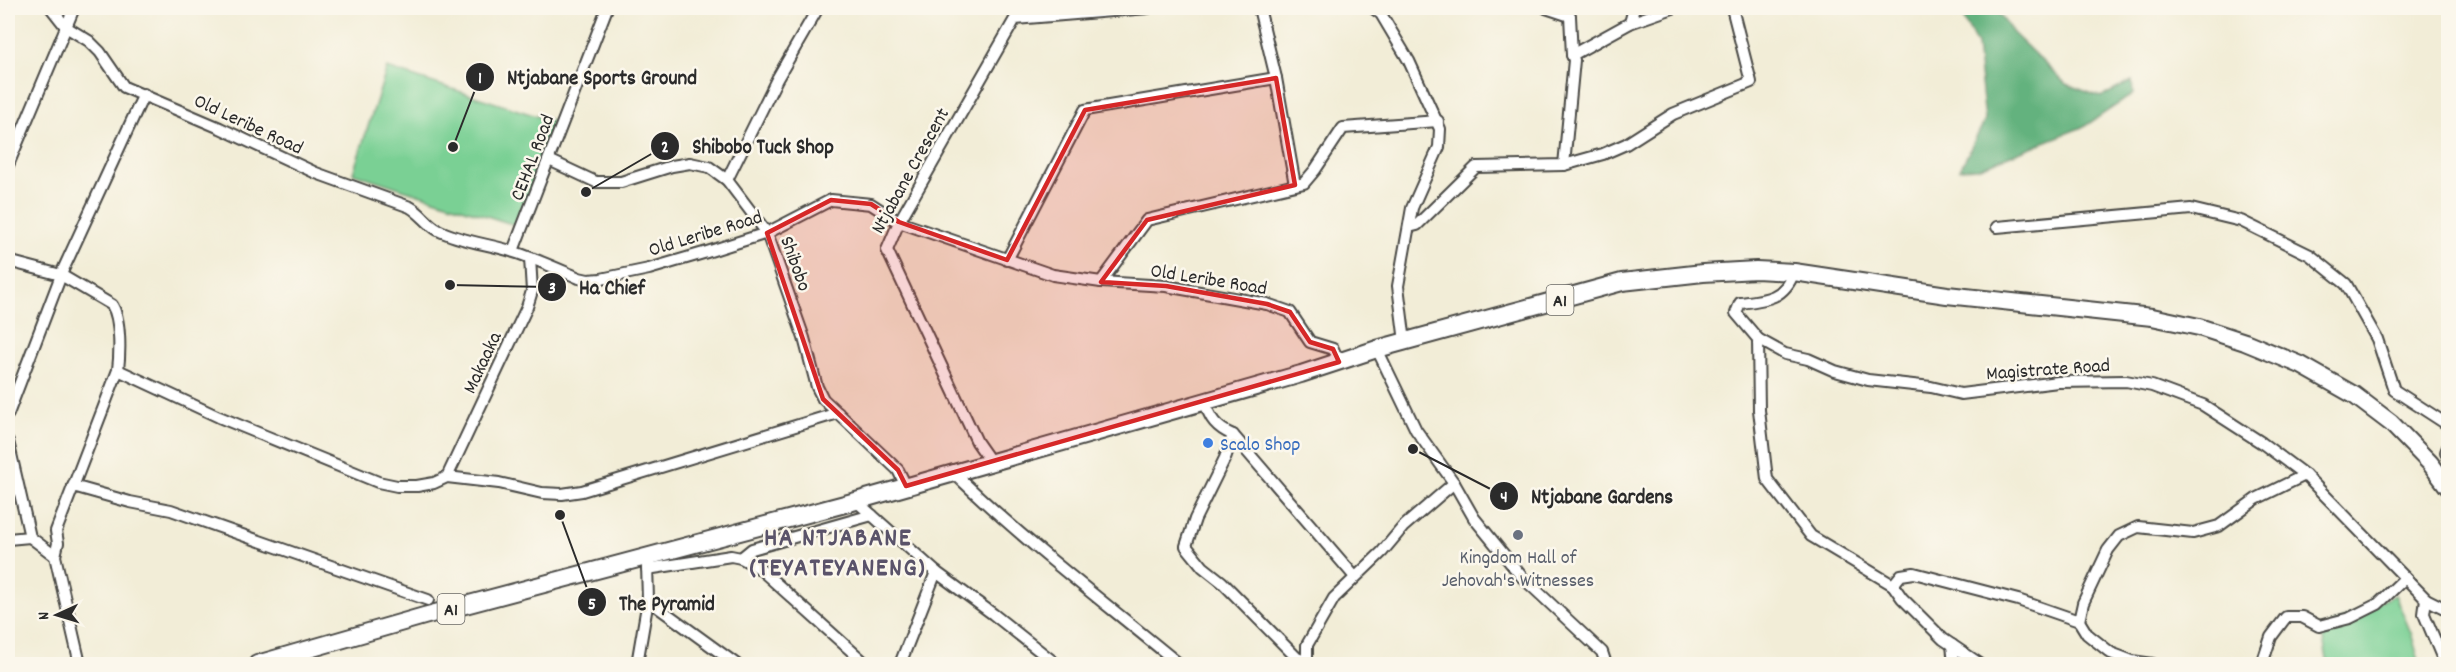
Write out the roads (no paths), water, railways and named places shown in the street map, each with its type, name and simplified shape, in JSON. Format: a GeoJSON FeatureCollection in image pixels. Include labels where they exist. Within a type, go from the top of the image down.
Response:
{"type":"FeatureCollection","features":[{"type":"Feature","properties":{"kind":"main road","name":"A1"},"geometry":{"type":"LineString","coordinates":[[257,664],[424,616],[647,564],[1377,349],[1622,282],[1703,273],[1756,270],[1794,272],[1947,295],[2152,317],[2199,327],[2245,342],[2301,365],[2354,395],[2391,423],[2430,463],[2448,487]]}},
{"type":"Feature","properties":{"kind":"street","name":"Old Leribe Road"},"geometry":{"type":"LineString","coordinates":[[51,8],[66,27],[100,52],[124,87],[316,173],[410,207],[439,231],[498,249],[513,251],[588,280],[649,269],[767,233],[831,200],[871,204],[899,222],[1053,275],[1101,282],[1166,286],[1267,304],[1290,312],[1310,342],[1333,350],[1339,362]]}},
{"type":"Feature","properties":{"kind":"street"},"geometry":{"type":"LineString","coordinates":[[8,165],[74,8]]}},
{"type":"Feature","properties":{"kind":"street","name":"CEHAL Road"},"geometry":{"type":"LineString","coordinates":[[513,251],[607,8]]}},
{"type":"Feature","properties":{"kind":"street"},"geometry":{"type":"LineString","coordinates":[[728,180],[777,79],[818,8]]}},
{"type":"Feature","properties":{"kind":"street","name":"Ntjabane Crescent"},"geometry":{"type":"LineString","coordinates":[[991,462],[977,442],[887,250],[899,222],[1015,19],[1148,8]]}},
{"type":"Feature","properties":{"kind":"street"},"geometry":{"type":"LineString","coordinates":[[1259,8],[1276,78],[1295,185]]}},
{"type":"Feature","properties":{"kind":"street"},"geometry":{"type":"LineString","coordinates":[[1373,8],[1382,14],[1409,61],[1438,121],[1440,147],[1412,208],[1398,286],[1405,342]]}},
{"type":"Feature","properties":{"kind":"street"},"geometry":{"type":"LineString","coordinates":[[1546,8],[1568,12],[1574,60],[1564,165]]}},
{"type":"Feature","properties":{"kind":"street"},"geometry":{"type":"LineString","coordinates":[[1630,23],[1634,8]]}},
{"type":"Feature","properties":{"kind":"street"},"geometry":{"type":"LineString","coordinates":[[1572,55],[1630,23],[1673,8]]}},
{"type":"Feature","properties":{"kind":"street"},"geometry":{"type":"LineString","coordinates":[[1408,227],[1417,225],[1476,167],[1564,165],[1603,154],[1626,144],[1673,114],[1751,82],[1732,8]]}},
{"type":"Feature","properties":{"kind":"street"},"geometry":{"type":"LineString","coordinates":[[1006,260],[1085,110],[1276,78]]}},
{"type":"Feature","properties":{"kind":"street"},"geometry":{"type":"LineString","coordinates":[[8,414],[61,275],[144,94]]}},
{"type":"Feature","properties":{"kind":"street"},"geometry":{"type":"LineString","coordinates":[[1101,282],[1147,220],[1304,183],[1343,128],[1438,121]]}},
{"type":"Feature","properties":{"kind":"street","name":"Shibobo"},"geometry":{"type":"LineString","coordinates":[[549,160],[596,182],[621,182],[690,163],[709,167],[728,180],[767,233],[804,338],[817,387],[824,399],[898,470],[906,486]]}},
{"type":"Feature","properties":{"kind":"street"},"geometry":{"type":"LineString","coordinates":[[1997,227],[2191,209],[2241,221],[2310,255],[2346,284],[2378,339],[2394,390],[2448,425]]}},
{"type":"Feature","properties":{"kind":"street","name":"Makaaka"},"geometry":{"type":"LineString","coordinates":[[447,477],[527,307],[531,291],[530,258]]}},
{"type":"Feature","properties":{"kind":"street"},"geometry":{"type":"LineString","coordinates":[[8,261],[61,275],[112,305],[116,311],[120,356],[118,370],[56,531],[58,543],[54,556],[80,664]]}},
{"type":"Feature","properties":{"kind":"street","name":"Magistrate Road"},"geometry":{"type":"LineString","coordinates":[[1794,272],[1789,285],[1777,295],[1760,301],[1740,303],[1736,314],[1758,339],[1785,354],[1808,359],[1835,371],[1868,380],[1931,387],[1961,394],[2058,382],[2126,381],[2152,386],[2204,405],[2262,443],[2305,475],[2426,599],[2448,610]]}},
{"type":"Feature","properties":{"kind":"street"},"geometry":{"type":"LineString","coordinates":[[1758,339],[1759,410],[1767,479],[1811,536],[1893,585],[1902,598],[1952,645],[1980,664]]}},
{"type":"Feature","properties":{"kind":"street"},"geometry":{"type":"LineString","coordinates":[[1377,349],[1416,430],[1454,483],[1474,518],[1522,577],[1602,652],[1606,664]]}},
{"type":"Feature","properties":{"kind":"street"},"geometry":{"type":"LineString","coordinates":[[118,370],[219,417],[378,482],[397,486],[434,483],[447,477],[499,483],[542,493],[562,494],[582,491],[838,413]]}},
{"type":"Feature","properties":{"kind":"street"},"geometry":{"type":"LineString","coordinates":[[1205,401],[1206,408],[1218,428],[1233,435],[1355,577]]}},
{"type":"Feature","properties":{"kind":"street"},"geometry":{"type":"LineString","coordinates":[[1233,435],[1225,458],[1195,519],[1186,546],[1203,567],[1222,582],[1297,658],[1307,663],[1307,645],[1334,598],[1382,552],[1403,527],[1454,483]]}},
{"type":"Feature","properties":{"kind":"street"},"geometry":{"type":"LineString","coordinates":[[8,441],[30,537],[54,556]]}},
{"type":"Feature","properties":{"kind":"street"},"geometry":{"type":"LineString","coordinates":[[2448,447],[2446,452],[2448,457]]}},
{"type":"Feature","properties":{"kind":"street"},"geometry":{"type":"LineString","coordinates":[[954,473],[1000,518],[1043,555],[1179,664]]}},
{"type":"Feature","properties":{"kind":"street"},"geometry":{"type":"LineString","coordinates":[[2079,621],[2083,603],[2108,550],[2119,536],[2138,527],[2193,533],[2219,526],[2256,499],[2305,475]]}},
{"type":"Feature","properties":{"kind":"street"},"geometry":{"type":"LineString","coordinates":[[73,486],[130,502],[171,510],[428,600]]}},
{"type":"Feature","properties":{"kind":"street"},"geometry":{"type":"LineString","coordinates":[[856,501],[936,572],[986,608],[1056,664]]}},
{"type":"Feature","properties":{"kind":"street"},"geometry":{"type":"LineString","coordinates":[[741,558],[752,549],[872,515]]}},
{"type":"Feature","properties":{"kind":"street"},"geometry":{"type":"LineString","coordinates":[[8,539],[30,537]]}},
{"type":"Feature","properties":{"kind":"street"},"geometry":{"type":"LineString","coordinates":[[637,664],[648,600],[647,564],[731,556],[741,558],[759,568],[866,664]]}},
{"type":"Feature","properties":{"kind":"street"},"geometry":{"type":"LineString","coordinates":[[900,664],[936,572]]}},
{"type":"Feature","properties":{"kind":"street"},"geometry":{"type":"LineString","coordinates":[[1893,585],[1901,575],[1914,573],[2018,600],[2079,621],[2087,634],[2110,653],[2132,661],[2153,664]]}},
{"type":"Feature","properties":{"kind":"street"},"geometry":{"type":"LineString","coordinates":[[2262,664],[2271,637],[2286,617],[2302,617],[2319,626],[2350,618],[2378,604],[2405,578]]}},
{"type":"Feature","properties":{"kind":"street"},"geometry":{"type":"LineString","coordinates":[[2426,599],[2424,614],[2445,664]]}},
{"type":"Feature","properties":{"kind":"street"},"geometry":{"type":"LineString","coordinates":[[648,600],[736,664]]}},
{"type":"Feature","properties":{"kind":"street"},"geometry":{"type":"LineString","coordinates":[[1952,645],[1954,664]]}},
{"type":"Feature","properties":{"kind":"place","name":"Ntjabane Sports Ground"},"geometry":{"type":"Point","coordinates":[453,147]}},
{"type":"Feature","properties":{"kind":"place","name":"Shibobo Tuck Shop"},"geometry":{"type":"Point","coordinates":[586,192]}},
{"type":"Feature","properties":{"kind":"place","name":"Ha Chief"},"geometry":{"type":"Point","coordinates":[450,285]}},
{"type":"Feature","properties":{"kind":"place","name":"Scalo Shop"},"geometry":{"type":"Point","coordinates":[1208,443]}},
{"type":"Feature","properties":{"kind":"place","name":"Ntjabane Gardens"},"geometry":{"type":"Point","coordinates":[1413,449]}},
{"type":"Feature","properties":{"kind":"place","name":"The Pyramid"},"geometry":{"type":"Point","coordinates":[560,515]}},
{"type":"Feature","properties":{"kind":"place","name":"Kingdom Hall of Jehovah's Witnesses"},"geometry":{"type":"Point","coordinates":[1518,535]}},
{"type":"Feature","properties":{"kind":"district","name":"HA NTJABANE (TEYATEYANENG)"},"geometry":{"type":"Point","coordinates":[838,551]}}]}
